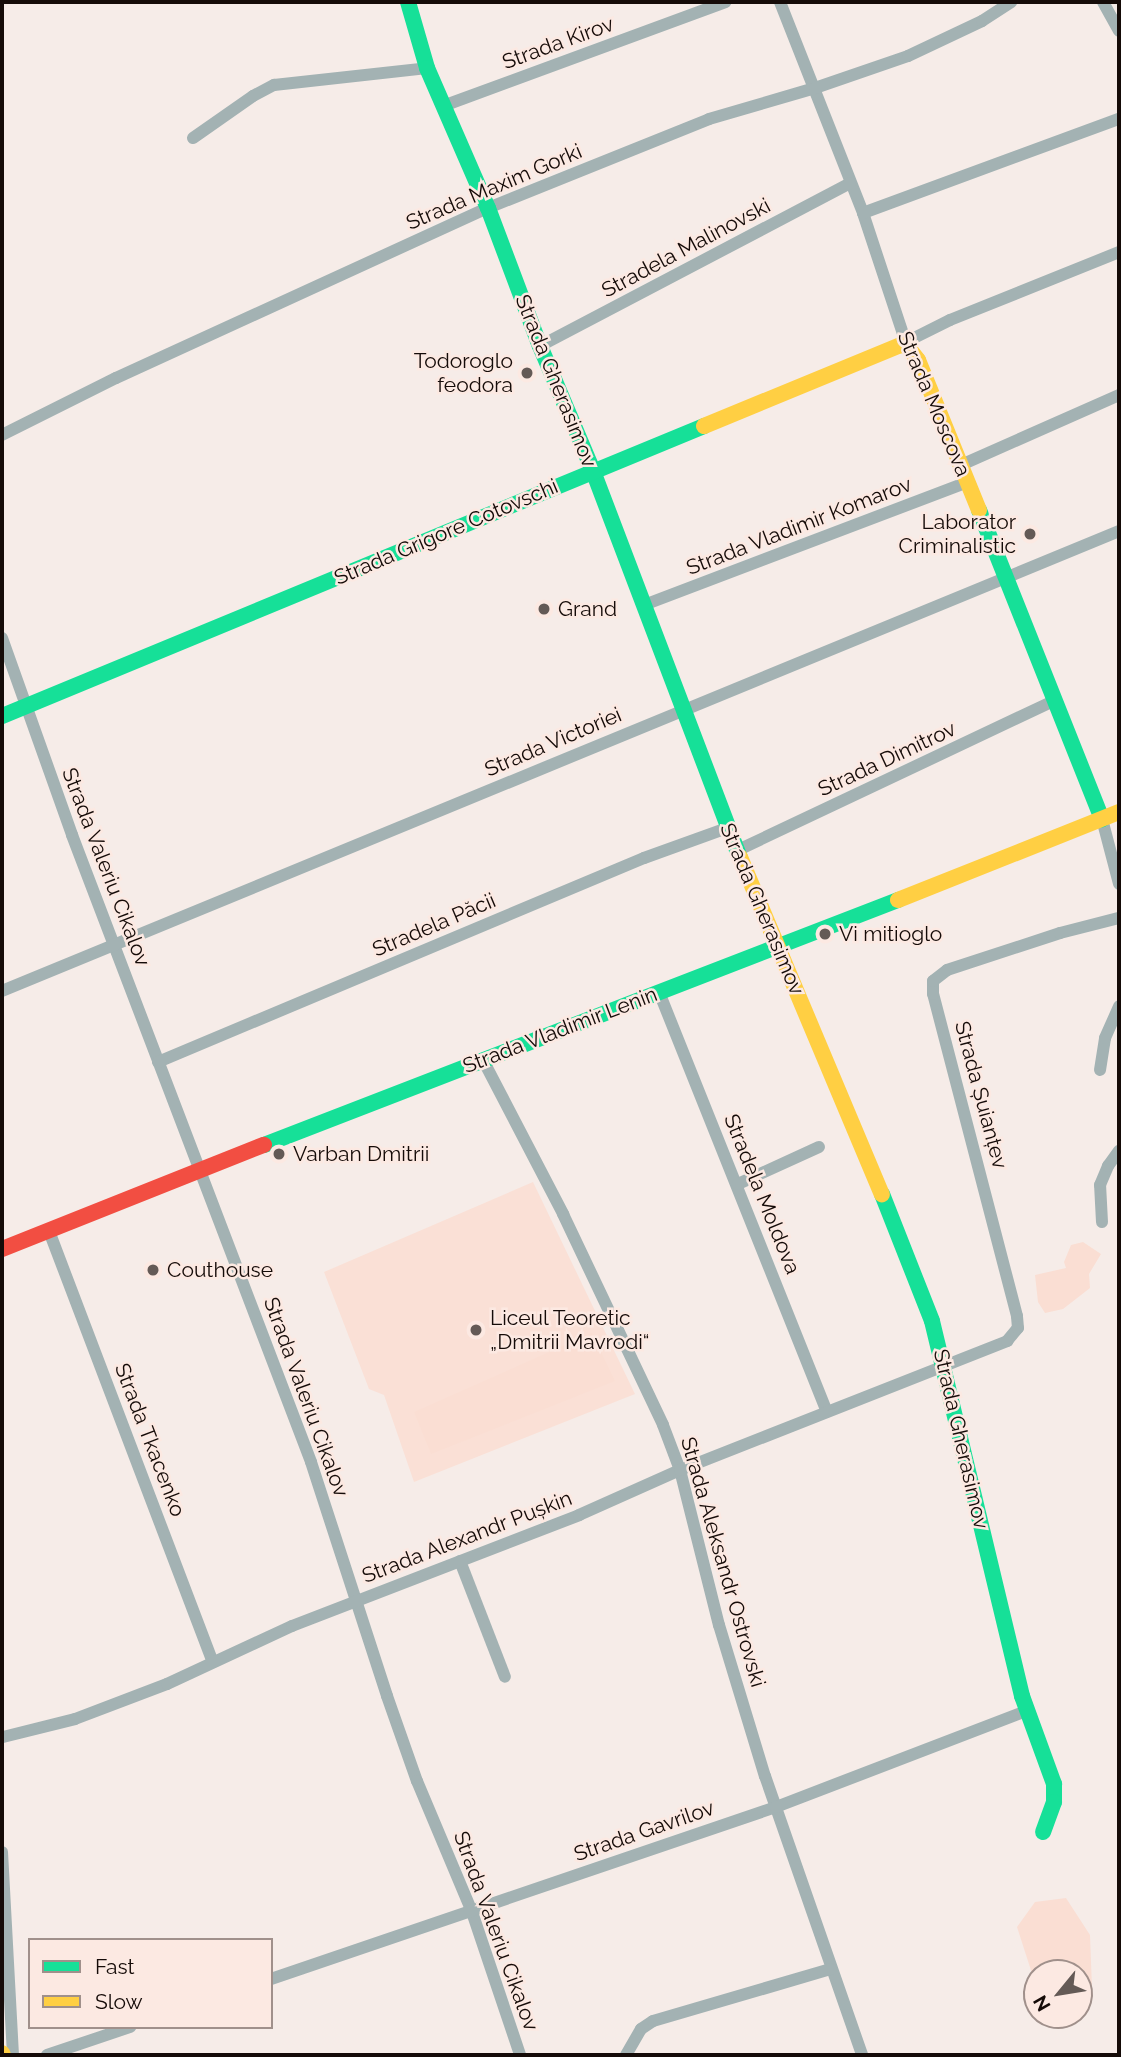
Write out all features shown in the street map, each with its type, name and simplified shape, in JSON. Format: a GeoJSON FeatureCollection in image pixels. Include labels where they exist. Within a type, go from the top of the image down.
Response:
{"type":"FeatureCollection","features":[{"type":"Feature","properties":{"kind":"street","name":"Strada Gherasimov"},"geometry":{"type":"LineString","coordinates":[[408,2],[427,68],[488,208],[540,346],[593,471],[685,708],[736,851],[780,947],[908,1253],[932,1321],[1026,1711],[1054,1784],[1054,1802],[1042,1832]]}},
{"type":"Feature","properties":{"kind":"street","name":"Strada Kirov"},"geometry":{"type":"LineString","coordinates":[[443,106],[725,2]]}},
{"type":"Feature","properties":{"kind":"street","name":"Strada Moscova"},"geometry":{"type":"LineString","coordinates":[[780,2],[863,213],[907,346],[918,360],[961,464],[1102,819],[1119,884]]}},
{"type":"Feature","properties":{"kind":"street","name":"Strada Maxim Gorki"},"geometry":{"type":"LineString","coordinates":[[2,435],[116,377],[488,208],[709,119],[815,88],[908,56],[965,29],[1011,2]]}},
{"type":"Feature","properties":{"kind":"street"},"geometry":{"type":"LineString","coordinates":[[1103,2],[1119,31]]}},
{"type":"Feature","properties":{"kind":"street"},"geometry":{"type":"LineString","coordinates":[[193,138],[253,96],[274,85],[427,68]]}},
{"type":"Feature","properties":{"kind":"street"},"geometry":{"type":"LineString","coordinates":[[863,213],[1119,119]]}},
{"type":"Feature","properties":{"kind":"street","name":"Stradela Malinovski"},"geometry":{"type":"LineString","coordinates":[[540,346],[850,183]]}},
{"type":"Feature","properties":{"kind":"street","name":"Strada Grigore Cotovschi"},"geometry":{"type":"LineString","coordinates":[[2,716],[894,345],[907,346],[914,338],[950,320],[1119,252]]}},
{"type":"Feature","properties":{"kind":"street"},"geometry":{"type":"LineString","coordinates":[[961,464],[1119,395]]}},
{"type":"Feature","properties":{"kind":"street","name":"Strada Vladimir Komarov"},"geometry":{"type":"LineString","coordinates":[[644,606],[967,482]]}},
{"type":"Feature","properties":{"kind":"street","name":"Strada Victoriei"},"geometry":{"type":"LineString","coordinates":[[2,991],[1119,531]]}},
{"type":"Feature","properties":{"kind":"street","name":"Strada Valeriu Cikalov"},"geometry":{"type":"LineString","coordinates":[[2,638],[158,1062],[311,1462],[417,1781],[472,1912],[520,2055]]}},
{"type":"Feature","properties":{"kind":"street","name":"Strada Dimitrov"},"geometry":{"type":"LineString","coordinates":[[736,851],[1054,701]]}},
{"type":"Feature","properties":{"kind":"street","name":"Strada Vladimir Lenin"},"geometry":{"type":"LineString","coordinates":[[2,1249],[200,1169],[780,947],[1119,812]]}},
{"type":"Feature","properties":{"kind":"street","name":"Stradela Păcii"},"geometry":{"type":"LineString","coordinates":[[158,1062],[644,858],[727,828]]}},
{"type":"Feature","properties":{"kind":"street","name":"Strada Șuianțev"},"geometry":{"type":"LineString","coordinates":[[943,1366],[1007,1341],[1018,1328],[1006,1265],[933,994],[933,981],[947,970],[1073,929],[1119,918]]}},
{"type":"Feature","properties":{"kind":"street","name":"Stradela Moldova"},"geometry":{"type":"LineString","coordinates":[[659,992],[827,1412]]}},
{"type":"Feature","properties":{"kind":"street"},"geometry":{"type":"LineString","coordinates":[[1100,1070],[1105,1038],[1119,1006]]}},
{"type":"Feature","properties":{"kind":"street","name":"Strada Aleksandr Ostrovski"},"geometry":{"type":"LineString","coordinates":[[483,1060],[619,1330],[680,1470],[719,1625],[776,1807],[862,2055]]}},
{"type":"Feature","properties":{"kind":"street"},"geometry":{"type":"LineString","coordinates":[[738,1184],[819,1147]]}},
{"type":"Feature","properties":{"kind":"street"},"geometry":{"type":"LineString","coordinates":[[1102,1222],[1100,1185],[1108,1166],[1119,1151]]}},
{"type":"Feature","properties":{"kind":"street","name":"Strada Tkacenko"},"geometry":{"type":"LineString","coordinates":[[49,1231],[214,1662]]}},
{"type":"Feature","properties":{"kind":"street","name":"Strada Alexandr Pușkin"},"geometry":{"type":"LineString","coordinates":[[2,1737],[75,1718],[167,1684],[356,1600],[579,1515],[680,1470],[943,1366]]}},
{"type":"Feature","properties":{"kind":"street"},"geometry":{"type":"LineString","coordinates":[[460,1561],[505,1677]]}},
{"type":"Feature","properties":{"kind":"street","name":"Strada Gavrilov"},"geometry":{"type":"LineString","coordinates":[[273,1978],[776,1807],[1026,1711]]}},
{"type":"Feature","properties":{"kind":"street"},"geometry":{"type":"LineString","coordinates":[[2,1852],[13,2055]]}},
{"type":"Feature","properties":{"kind":"street"},"geometry":{"type":"LineString","coordinates":[[626,2055],[641,2029],[653,2021],[831,1969]]}},
{"type":"Feature","properties":{"kind":"street"},"geometry":{"type":"LineString","coordinates":[[47,2055],[124,2029]]}},
{"type":"Feature","properties":{"kind":"shaded area","name":"Liceul Teoretic „Dmitrii Mavrodi“"},"geometry":{"type":"Polygon","coordinates":[[[533,1182],[635,1394],[414,1482],[384,1395],[369,1389],[324,1272],[533,1182]]]}},
{"type":"Feature","properties":{"kind":"shaded area"},"geometry":{"type":"Polygon","coordinates":[[[1083,1242],[1101,1254],[1089,1274],[1090,1288],[1063,1309],[1045,1313],[1038,1302],[1035,1275],[1066,1268],[1064,1262],[1071,1245],[1083,1242]]]}},
{"type":"Feature","properties":{"kind":"shaded area"},"geometry":{"type":"Polygon","coordinates":[[[592,1333],[615,1381],[431,1454],[414,1412],[592,1333]]]}},
{"type":"Feature","properties":{"kind":"shaded area"},"geometry":{"type":"Polygon","coordinates":[[[1066,1898],[1090,1935],[1091,1959],[1027,1959],[1017,1927],[1035,1902],[1066,1898]]]}},
{"type":"Feature","properties":{"kind":"traffic: fast"},"geometry":{"type":"LineString","coordinates":[[408,2],[427,68],[488,208],[540,346],[593,471],[740,857]]}},
{"type":"Feature","properties":{"kind":"traffic: fast"},"geometry":{"type":"LineString","coordinates":[[2,716],[704,426]]}},
{"type":"Feature","properties":{"kind":"traffic: fast"},"geometry":{"type":"LineString","coordinates":[[979,510],[1102,819]]}},
{"type":"Feature","properties":{"kind":"traffic: fast"},"geometry":{"type":"LineString","coordinates":[[264,1145],[898,900]]}},
{"type":"Feature","properties":{"kind":"traffic: fast"},"geometry":{"type":"LineString","coordinates":[[882,1194],[932,1321],[1022,1696],[1054,1784],[1054,1802],[1043,1832]]}},
{"type":"Feature","properties":{"kind":"traffic: slow"},"geometry":{"type":"LineString","coordinates":[[704,426],[901,345],[907,346],[918,360],[979,510]]}},
{"type":"Feature","properties":{"kind":"traffic: slow"},"geometry":{"type":"LineString","coordinates":[[898,900],[1119,812]]}},
{"type":"Feature","properties":{"kind":"traffic: slow"},"geometry":{"type":"LineString","coordinates":[[740,857],[882,1194]]}},
{"type":"Feature","properties":{"kind":"traffic: jam"},"geometry":{"type":"LineString","coordinates":[[2,1249],[264,1145]]}},
{"type":"Feature","properties":{"kind":"place","name":"Todoroglo feodora"},"geometry":{"type":"Point","coordinates":[527,373]}},
{"type":"Feature","properties":{"kind":"place","name":"Laborator Criminalistic"},"geometry":{"type":"Point","coordinates":[1030,534]}},
{"type":"Feature","properties":{"kind":"place","name":"Grand"},"geometry":{"type":"Point","coordinates":[544,609]}},
{"type":"Feature","properties":{"kind":"place","name":"Vi mitioglo"},"geometry":{"type":"Point","coordinates":[825,934]}},
{"type":"Feature","properties":{"kind":"place","name":"Varban Dmitrii"},"geometry":{"type":"Point","coordinates":[279,1154]}},
{"type":"Feature","properties":{"kind":"place","name":"Couthouse"},"geometry":{"type":"Point","coordinates":[153,1270]}},
{"type":"Feature","properties":{"kind":"place","name":"Liceul Teoretic „Dmitrii Mavrodi“"},"geometry":{"type":"Point","coordinates":[476,1330]}}]}
